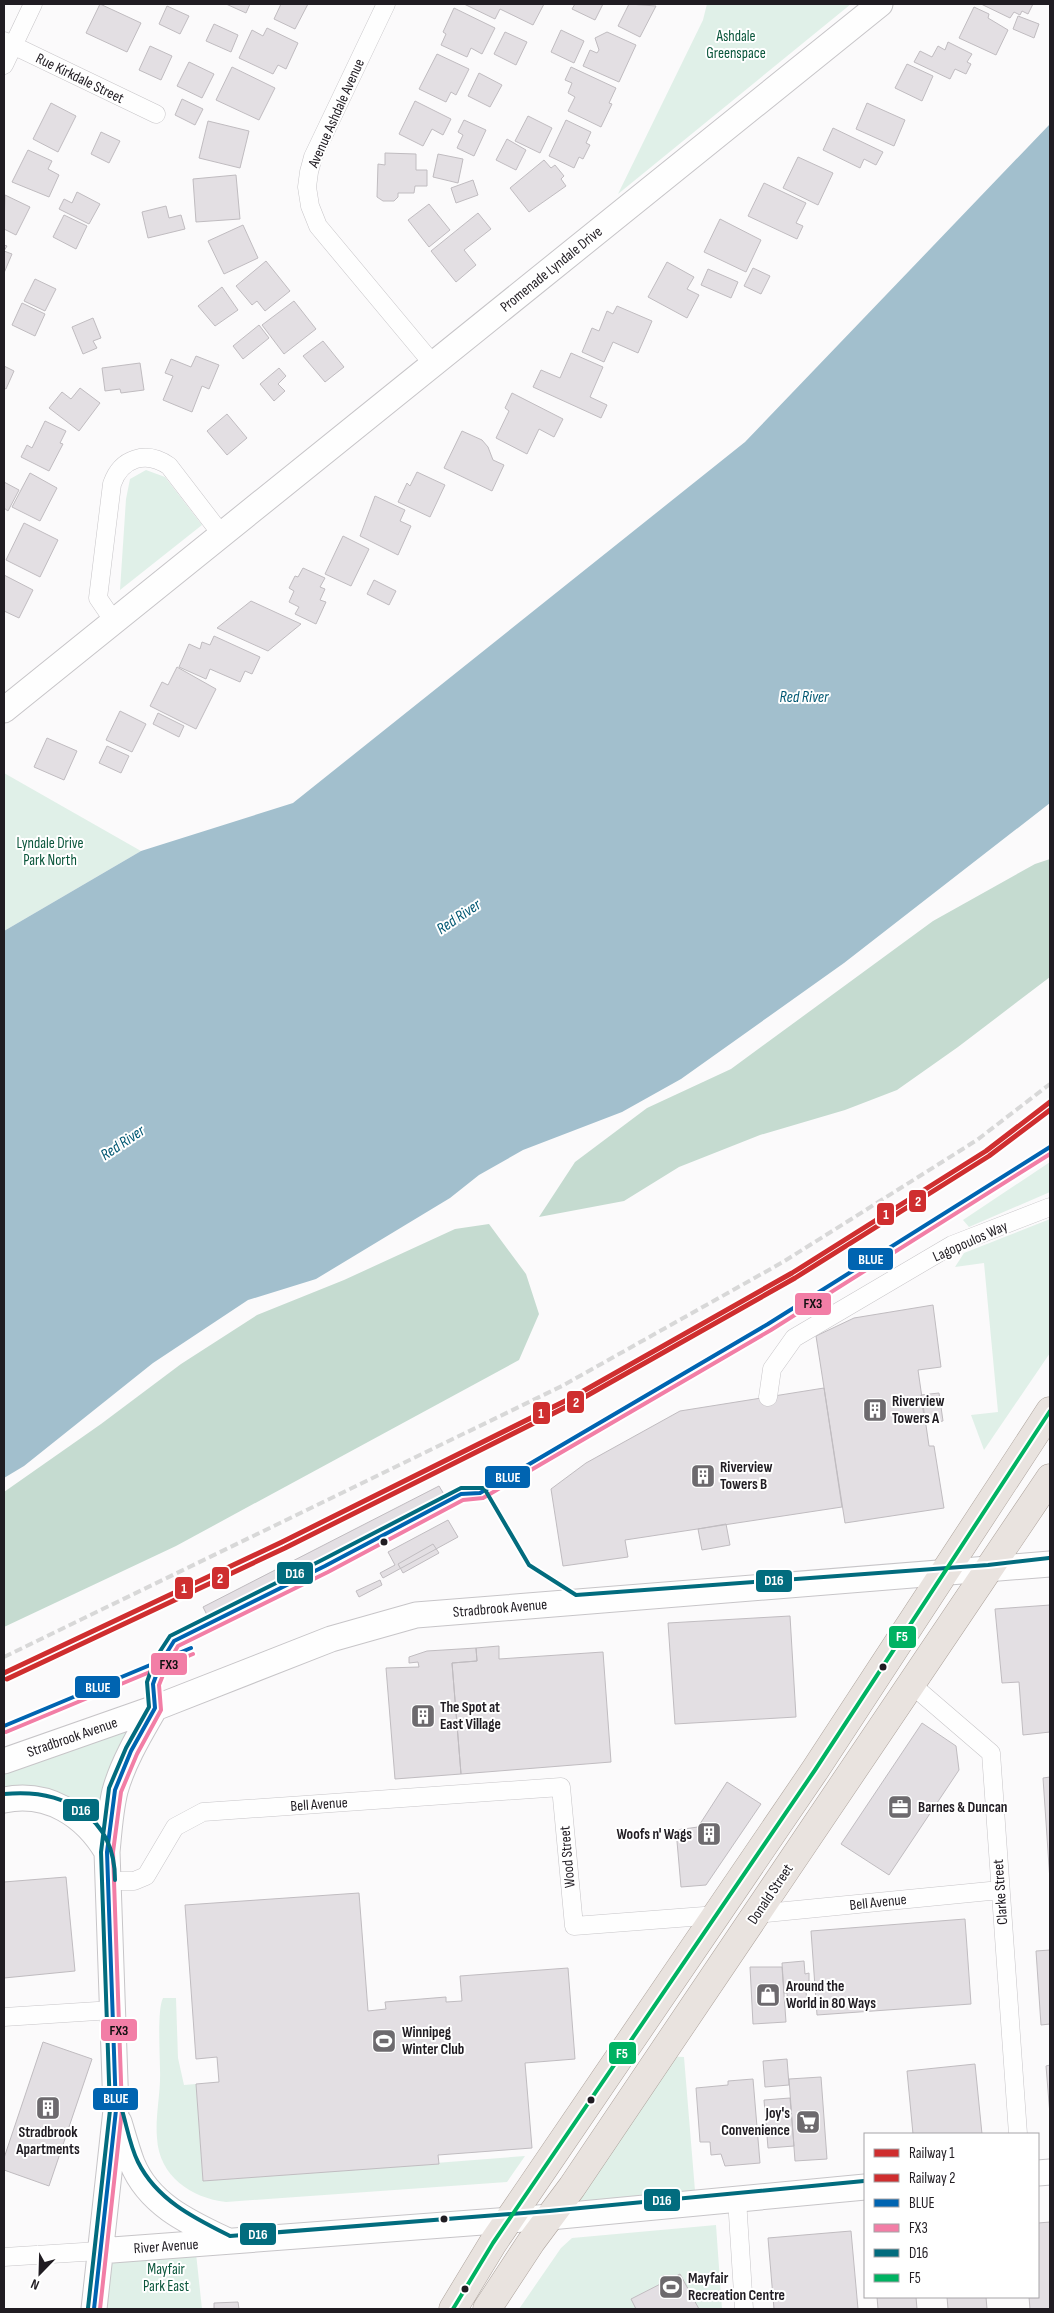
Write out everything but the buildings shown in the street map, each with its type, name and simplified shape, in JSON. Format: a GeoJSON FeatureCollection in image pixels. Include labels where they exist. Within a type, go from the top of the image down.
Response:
{"type":"FeatureCollection","features":[{"type":"Feature","properties":{"kind":"main road","name":"Promenade Lyndale Drive"},"geometry":{"type":"LineString","coordinates":[[5,707],[115,623],[880,4]]}},
{"type":"Feature","properties":{"kind":"main road"},"geometry":{"type":"LineString","coordinates":[[453,2309],[509,2221],[717,1915],[946,1572],[1050,1412]]}},
{"type":"Feature","properties":{"kind":"main road","name":"Donald Street"},"geometry":{"type":"LineString","coordinates":[[487,2309],[572,2188],[990,1571],[1050,1478]]}},
{"type":"Feature","properties":{"kind":"main road","name":"Stradbrook Avenue"},"geometry":{"type":"LineString","coordinates":[[4,1761],[155,1708],[331,1639],[416,1615],[946,1572],[990,1571],[1050,1564]]}},
{"type":"Feature","properties":{"kind":"main road"},"geometry":{"type":"LineString","coordinates":[[94,2309],[116,2110],[107,1852],[110,1817],[116,1790],[132,1751],[155,1708]]}},
{"type":"Feature","properties":{"kind":"main road"},"geometry":{"type":"LineString","coordinates":[[4,1800],[30,1798],[60,1806],[90,1828],[107,1852]]}},
{"type":"Feature","properties":{"kind":"main road"},"geometry":{"type":"LineString","coordinates":[[116,2110],[132,2164],[157,2200],[184,2221],[229,2242]]}},
{"type":"Feature","properties":{"kind":"main road","name":"River Avenue"},"geometry":{"type":"LineString","coordinates":[[99,2251],[509,2221],[864,2187]]}},
{"type":"Feature","properties":{"kind":"street"},"geometry":{"type":"LineString","coordinates":[[4,65],[8,43],[33,4]]}},
{"type":"Feature","properties":{"kind":"street","name":"Avenue Ashdale Avenue"},"geometry":{"type":"LineString","coordinates":[[386,4],[313,157],[307,187],[310,206],[318,226],[433,364]]}},
{"type":"Feature","properties":{"kind":"street","name":"Rue Kirkdale Street"},"geometry":{"type":"LineString","coordinates":[[8,43],[156,114]]}},
{"type":"Feature","properties":{"kind":"street"},"geometry":{"type":"LineString","coordinates":[[115,623],[98,598],[112,484],[120,468],[129,461],[146,457],[162,461],[169,466],[222,535]]}},
{"type":"Feature","properties":{"kind":"street","name":"Lagopoulos Way"},"geometry":{"type":"LineString","coordinates":[[768,1397],[772,1369],[794,1338],[952,1245],[1050,1207]]}},
{"type":"Feature","properties":{"kind":"street","name":"Clarke Street"},"geometry":{"type":"LineString","coordinates":[[912,1685],[991,1754],[1018,2133]]}},
{"type":"Feature","properties":{"kind":"street","name":"Wood Street"},"geometry":{"type":"LineString","coordinates":[[561,1787],[574,1926],[717,1915]]}},
{"type":"Feature","properties":{"kind":"street","name":"Bell Avenue"},"geometry":{"type":"LineString","coordinates":[[109,1881],[134,1881],[146,1876],[175,1827],[204,1812],[561,1787]]}},
{"type":"Feature","properties":{"kind":"street","name":"Bell Avenue"},"geometry":{"type":"LineString","coordinates":[[756,1914],[1000,1890]]}},
{"type":"Feature","properties":{"kind":"street"},"geometry":{"type":"LineString","coordinates":[[4,2018],[113,2010]]}},
{"type":"Feature","properties":{"kind":"street"},"geometry":{"type":"LineString","coordinates":[[737,2199],[744,2309]]}},
{"type":"Feature","properties":{"kind":"street","name":"River Avenue"},"geometry":{"type":"LineString","coordinates":[[4,2257],[99,2251]]}},
{"type":"Feature","properties":{"kind":"green space","name":"Ashdale Greenspace"},"geometry":{"type":"Polygon","coordinates":[[[707,4],[851,4],[618,194],[703,20],[707,4]]]}},
{"type":"Feature","properties":{"kind":"green space"},"geometry":{"type":"Polygon","coordinates":[[[146,470],[165,477],[202,525],[120,590],[126,499],[130,479],[146,470]]]}},
{"type":"Feature","properties":{"kind":"green space","name":"Lyndale Drive Park North"},"geometry":{"type":"Polygon","coordinates":[[[4,773],[141,851],[4,931],[4,773]]]}},
{"type":"Feature","properties":{"kind":"green space"},"geometry":{"type":"Polygon","coordinates":[[[1050,859],[1050,977],[958,1047],[897,1090],[845,1110],[760,1135],[679,1167],[624,1201],[539,1217],[575,1162],[647,1108],[731,1069],[933,921],[1035,864],[1050,859]]]}},
{"type":"Feature","properties":{"kind":"green space"},"geometry":{"type":"Polygon","coordinates":[[[1050,1162],[1050,1192],[969,1227],[963,1220],[1050,1162]]]}},
{"type":"Feature","properties":{"kind":"green space"},"geometry":{"type":"Polygon","coordinates":[[[1050,1219],[1050,1353],[984,1450],[971,1415],[998,1412],[984,1263],[955,1267],[964,1253],[1050,1219]]]}},
{"type":"Feature","properties":{"kind":"green space"},"geometry":{"type":"Polygon","coordinates":[[[489,1224],[526,1274],[539,1314],[519,1360],[176,1546],[4,1627],[4,1492],[101,1424],[181,1364],[257,1315],[344,1280],[455,1229],[489,1224]]]}},
{"type":"Feature","properties":{"kind":"green space"},"geometry":{"type":"Polygon","coordinates":[[[155,1708],[110,1817],[91,1828],[4,1800],[4,1761],[155,1708]]]}},
{"type":"Feature","properties":{"kind":"green space"},"geometry":{"type":"Polygon","coordinates":[[[163,1998],[176,1998],[178,2058],[184,2085],[196,2084],[203,2181],[525,2156],[507,2182],[226,2202],[201,2196],[179,2183],[170,2174],[159,2151],[157,2121],[160,2078],[159,2022],[163,1998]]]}},
{"type":"Feature","properties":{"kind":"green space"},"geometry":{"type":"Polygon","coordinates":[[[660,2056],[684,2057],[696,2203],[550,2217],[660,2056]]]}},
{"type":"Feature","properties":{"kind":"green space"},"geometry":{"type":"Polygon","coordinates":[[[716,2225],[722,2309],[519,2309],[561,2248],[572,2238],[716,2225]]]}},
{"type":"Feature","properties":{"kind":"green space","name":"Mayfair Park East"},"geometry":{"type":"Polygon","coordinates":[[[195,2244],[202,2309],[94,2309],[99,2251],[195,2244]]]}},
{"type":"Feature","properties":{"kind":"water","name":"Red River"},"geometry":{"type":"Polygon","coordinates":[[[1050,124],[1050,803],[844,963],[681,1079],[622,1112],[523,1150],[479,1175],[450,1198],[316,1279],[248,1300],[153,1363],[24,1466],[4,1478],[4,931],[141,851],[293,803],[745,442],[1050,124]]]}},
{"type":"Feature","properties":{"kind":"railway"},"geometry":{"type":"LineString","coordinates":[[4,1657],[562,1386],[783,1262],[977,1140],[1050,1084]]}},
{"type":"Feature","properties":{"kind":"rail line","name":"1"},"geometry":{"type":"LineString","coordinates":[[4,1673],[282,1542],[571,1398],[792,1273],[986,1151],[1050,1102]]}},
{"type":"Feature","properties":{"kind":"rail line","name":"2"},"geometry":{"type":"LineString","coordinates":[[7,1679],[285,1548],[574,1403],[795,1278],[989,1156],[1050,1110]]}},
{"type":"Feature","properties":{"kind":"transit line","name":"BLUE"},"geometry":{"type":"LineString","coordinates":[[94,2309],[116,2110],[107,1852],[115,1790],[131,1751],[155,1708],[153,1684],[161,1662],[174,1641],[325,1566],[461,1494],[480,1493],[768,1324],[1050,1147]]}},
{"type":"Feature","properties":{"kind":"transit line","name":"FX3"},"geometry":{"type":"LineString","coordinates":[[100,2309],[122,2110],[113,1852],[121,1792],[137,1754],[161,1710],[159,1685],[167,1665],[178,1646],[328,1572],[463,1500],[483,1498],[771,1330],[1050,1154]]}},
{"type":"Feature","properties":{"kind":"transit line","name":"F5"},"geometry":{"type":"LineString","coordinates":[[453,2309],[493,2243],[815,1770],[1050,1411]]}},
{"type":"Feature","properties":{"kind":"transit line","name":"D16"},"geometry":{"type":"LineString","coordinates":[[88,2308],[110,2110],[101,1852],[109,1788],[126,1748],[149,1707],[147,1682],[155,1659],[170,1636],[461,1488],[484,1488],[529,1565],[576,1595],[988,1565],[1049,1558]]}},
{"type":"Feature","properties":{"kind":"transit line","name":"BLUE"},"geometry":{"type":"LineString","coordinates":[[4,1726],[191,1648]]}},
{"type":"Feature","properties":{"kind":"transit line","name":"FX3"},"geometry":{"type":"LineString","coordinates":[[6,1732],[193,1654]]}},
{"type":"Feature","properties":{"kind":"transit line","name":"D16"},"geometry":{"type":"LineString","coordinates":[[4,1794],[26,1793],[46,1796],[65,1802],[82,1811],[95,1823],[106,1839],[113,1858],[115,1880]]}},
{"type":"Feature","properties":{"kind":"transit line","name":"D16"},"geometry":{"type":"LineString","coordinates":[[122,2110],[135,2156],[155,2187],[190,2215],[230,2236],[549,2211],[864,2181]]}},
{"type":"Feature","properties":{"kind":"place","name":"Riverview Towers A"},"geometry":{"type":"Point","coordinates":[875,1410]}},
{"type":"Feature","properties":{"kind":"place","name":"Riverview Towers B"},"geometry":{"type":"Point","coordinates":[703,1476]}},
{"type":"Feature","properties":{"kind":"place","name":"The Spot at East Village"},"geometry":{"type":"Point","coordinates":[423,1716]}},
{"type":"Feature","properties":{"kind":"place","name":"Barnes & Duncan"},"geometry":{"type":"Point","coordinates":[900,1807]}},
{"type":"Feature","properties":{"kind":"place","name":"Woofs n' Wags"},"geometry":{"type":"Point","coordinates":[709,1834]}},
{"type":"Feature","properties":{"kind":"place","name":"Around the World in 80 Ways"},"geometry":{"type":"Point","coordinates":[768,1995]}},
{"type":"Feature","properties":{"kind":"place","name":"Winnipeg Winter Club"},"geometry":{"type":"Point","coordinates":[384,2041]}},
{"type":"Feature","properties":{"kind":"place","name":"Stradbrook Apartments"},"geometry":{"type":"Point","coordinates":[48,2108]}},
{"type":"Feature","properties":{"kind":"place","name":"Joy's Convenience"},"geometry":{"type":"Point","coordinates":[808,2122]}},
{"type":"Feature","properties":{"kind":"place","name":"Mayfair Recreation Centre"},"geometry":{"type":"Point","coordinates":[671,2287]}}]}
